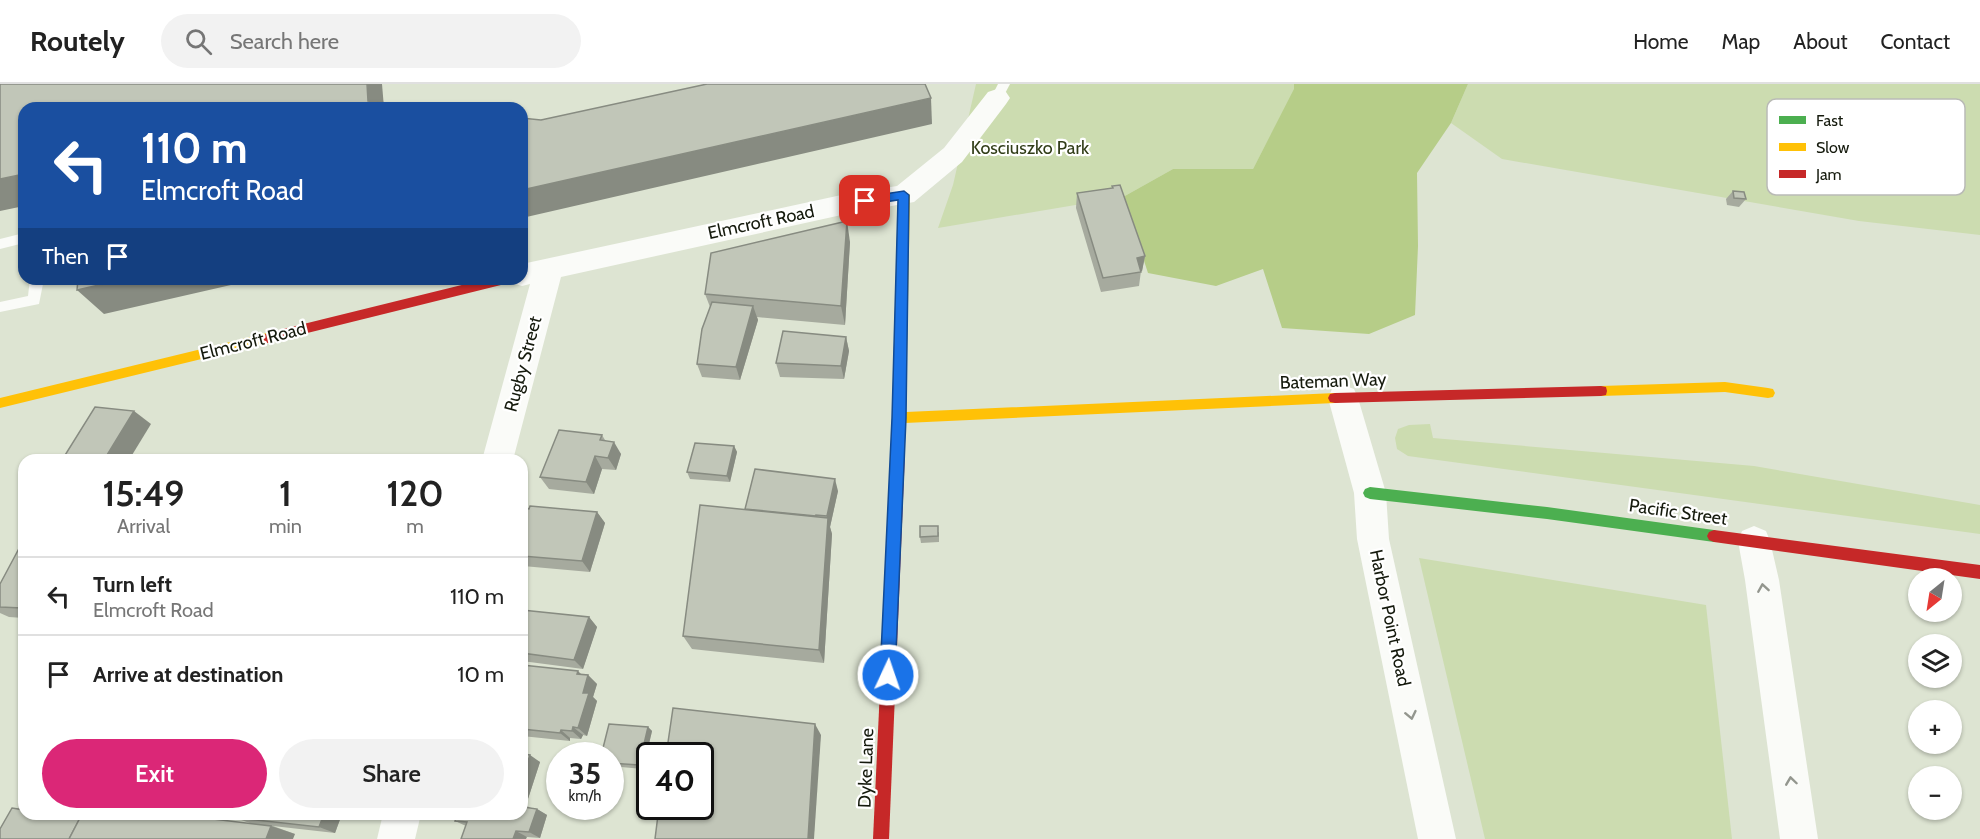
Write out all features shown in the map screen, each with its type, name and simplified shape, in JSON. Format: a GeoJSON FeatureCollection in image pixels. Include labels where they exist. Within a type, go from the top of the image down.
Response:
{"type":"FeatureCollection","features":[{"type":"Feature","properties":{"kind":"street"},"geometry":{"type":"LineString","coordinates":[[904,195],[953,155],[1001,91]]}},
{"type":"Feature","properties":{"kind":"street","name":"Elmcroft Road"},"geometry":{"type":"LineString","coordinates":[[535,272],[846,204],[904,195]]}},
{"type":"Feature","properties":{"kind":"street","name":"Dyke Lane"},"geometry":{"type":"LineString","coordinates":[[881,839],[899,418],[904,195]]}},
{"type":"Feature","properties":{"kind":"street","name":"Rugby Street"},"geometry":{"type":"LineString","coordinates":[[498,454],[535,272]]}},
{"type":"Feature","properties":{"kind":"street","name":"Elmcroft Road"},"geometry":{"type":"LineString","coordinates":[[0,403],[481,285]]}},
{"type":"Feature","properties":{"kind":"street","name":"Bateman Way"},"geometry":{"type":"LineString","coordinates":[[899,418],[1343,398],[1725,387],[1768,393]]}},
{"type":"Feature","properties":{"kind":"street","name":"Harbor Point Road"},"geometry":{"type":"LineString","coordinates":[[1343,398],[1370,493],[1373,539],[1437,839]]}},
{"type":"Feature","properties":{"kind":"street","name":"Pacific Street"},"geometry":{"type":"LineString","coordinates":[[1370,493],[1547,513],[1980,572]]}},
{"type":"Feature","properties":{"kind":"street"},"geometry":{"type":"LineString","coordinates":[[1754,541],[1762,580],[1799,839]]}},
{"type":"Feature","properties":{"kind":"street"},"geometry":{"type":"LineString","coordinates":[[396,839],[401,820]]}},
{"type":"Feature","properties":{"kind":"lane"},"geometry":{"type":"LineString","coordinates":[[0,244],[18,240]]}},
{"type":"Feature","properties":{"kind":"lane"},"geometry":{"type":"LineString","coordinates":[[0,307],[34,300],[36,285]]}},
{"type":"Feature","properties":{"kind":"green space","name":"Kosciuszko Park"},"geometry":{"type":"Polygon","coordinates":[[[976,84],[1294,84],[1295,89],[1253,169],[1173,169],[1123,197],[938,228],[953,185],[976,84]]]}},
{"type":"Feature","properties":{"kind":"green space"},"geometry":{"type":"Polygon","coordinates":[[[1468,84],[1980,84],[1980,235],[1859,221],[1502,159],[1451,123],[1468,84]]]}},
{"type":"Feature","properties":{"kind":"green space"},"geometry":{"type":"Polygon","coordinates":[[[1430,424],[1433,438],[1754,466],[1980,505],[1980,534],[1408,456],[1397,449],[1395,438],[1398,429],[1409,425],[1430,424]]]}},
{"type":"Feature","properties":{"kind":"green space"},"geometry":{"type":"Polygon","coordinates":[[[1419,558],[1706,605],[1732,839],[1485,839],[1419,558]]]}},
{"type":"Feature","properties":{"kind":"shaded area"},"geometry":{"type":"Polygon","coordinates":[[[1294,84],[1468,84],[1451,123],[1417,173],[1418,246],[1415,315],[1369,334],[1282,328],[1263,269],[1216,286],[1148,273],[1123,197],[1173,169],[1253,169],[1294,89],[1294,84]]]}},
{"type":"Feature","properties":{"kind":"building"},"geometry":{"type":"Polygon","coordinates":[[[0,84],[367,84],[368,101],[377,102],[18,102],[18,175],[0,179],[0,84]]]}},
{"type":"Feature","properties":{"kind":"building"},"geometry":{"type":"Polygon","coordinates":[[[707,84],[925,84],[931,98],[528,189],[528,119],[541,120],[707,84]]]}},
{"type":"Feature","properties":{"kind":"building"},"geometry":{"type":"Polygon","coordinates":[[[1120,185],[1145,256],[1137,258],[1141,272],[1103,278],[1077,193],[1120,185]]]}},
{"type":"Feature","properties":{"kind":"building"},"geometry":{"type":"Polygon","coordinates":[[[1733,191],[1744,192],[1746,199],[1734,198],[1733,191]]]}},
{"type":"Feature","properties":{"kind":"building"},"geometry":{"type":"Polygon","coordinates":[[[847,221],[841,306],[705,294],[711,253],[847,221]]]}},
{"type":"Feature","properties":{"kind":"building"},"geometry":{"type":"Polygon","coordinates":[[[77,285],[99,285],[77,290],[77,285]]]}},
{"type":"Feature","properties":{"kind":"building"},"geometry":{"type":"Polygon","coordinates":[[[712,302],[753,306],[736,367],[697,364],[702,329],[712,302]]]}},
{"type":"Feature","properties":{"kind":"building"},"geometry":{"type":"Polygon","coordinates":[[[783,331],[846,337],[841,366],[776,363],[783,331]]]}},
{"type":"Feature","properties":{"kind":"building"},"geometry":{"type":"Polygon","coordinates":[[[95,407],[134,411],[108,454],[66,454],[95,407]]]}},
{"type":"Feature","properties":{"kind":"building"},"geometry":{"type":"Polygon","coordinates":[[[559,430],[602,435],[600,440],[614,442],[608,458],[595,456],[586,482],[540,477],[559,430]]]}},
{"type":"Feature","properties":{"kind":"building"},"geometry":{"type":"Polygon","coordinates":[[[695,443],[734,446],[727,476],[687,472],[695,443]]]}},
{"type":"Feature","properties":{"kind":"building"},"geometry":{"type":"Polygon","coordinates":[[[755,469],[835,479],[827,516],[745,509],[755,469]]]}},
{"type":"Feature","properties":{"kind":"building"},"geometry":{"type":"Polygon","coordinates":[[[700,505],[828,518],[819,650],[683,636],[700,505]]]}},
{"type":"Feature","properties":{"kind":"building"},"geometry":{"type":"Polygon","coordinates":[[[530,506],[597,512],[582,561],[528,556],[530,506]]]}},
{"type":"Feature","properties":{"kind":"building"},"geometry":{"type":"Polygon","coordinates":[[[920,526],[938,526],[938,536],[920,537],[920,526]]]}},
{"type":"Feature","properties":{"kind":"building"},"geometry":{"type":"Polygon","coordinates":[[[18,550],[18,608],[0,607],[0,584],[18,550]]]}},
{"type":"Feature","properties":{"kind":"building"},"geometry":{"type":"Polygon","coordinates":[[[528,611],[589,617],[574,660],[528,654],[528,611]]]}},
{"type":"Feature","properties":{"kind":"building"},"geometry":{"type":"Polygon","coordinates":[[[528,666],[578,671],[577,674],[588,675],[583,693],[589,693],[578,728],[573,727],[572,731],[561,730],[560,733],[528,730],[528,666]]]}},
{"type":"Feature","properties":{"kind":"building"},"geometry":{"type":"Polygon","coordinates":[[[673,708],[815,724],[808,839],[655,839],[657,820],[714,820],[714,742],[668,742],[673,708]]]}},
{"type":"Feature","properties":{"kind":"building"},"geometry":{"type":"Polygon","coordinates":[[[609,724],[648,727],[644,742],[636,742],[636,765],[624,764],[624,742],[604,742],[609,724]]]}},
{"type":"Feature","properties":{"kind":"building"},"geometry":{"type":"Polygon","coordinates":[[[12,808],[18,809],[18,820],[79,820],[69,839],[0,839],[0,829],[12,808]]]}},
{"type":"Feature","properties":{"kind":"building"},"geometry":{"type":"Polygon","coordinates":[[[528,808],[537,809],[529,832],[516,831],[513,839],[461,839],[467,822],[455,821],[528,820],[528,808]]]}},
{"type":"Feature","properties":{"kind":"building"},"geometry":{"type":"Polygon","coordinates":[[[79,820],[222,820],[271,826],[266,839],[69,839],[79,820]]]}},
{"type":"Feature","properties":{"kind":"building"},"geometry":{"type":"Polygon","coordinates":[[[255,820],[322,820],[319,827],[255,820]]]}},
{"type":"Feature","properties":{"kind":"traffic: fast"},"geometry":{"type":"LineString","coordinates":[[1370,493],[1547,513],[1714,536]]}},
{"type":"Feature","properties":{"kind":"traffic: slow"},"geometry":{"type":"LineString","coordinates":[[898,452],[904,195]]}},
{"type":"Feature","properties":{"kind":"traffic: slow"},"geometry":{"type":"LineString","coordinates":[[0,403],[267,338]]}},
{"type":"Feature","properties":{"kind":"traffic: slow"},"geometry":{"type":"LineString","coordinates":[[1601,391],[1725,387],[1768,393]]}},
{"type":"Feature","properties":{"kind":"traffic: slow"},"geometry":{"type":"LineString","coordinates":[[899,418],[1335,398]]}},
{"type":"Feature","properties":{"kind":"traffic: jam"},"geometry":{"type":"LineString","coordinates":[[267,338],[481,285]]}},
{"type":"Feature","properties":{"kind":"traffic: jam"},"geometry":{"type":"LineString","coordinates":[[1335,398],[1601,391]]}},
{"type":"Feature","properties":{"kind":"traffic: jam"},"geometry":{"type":"LineString","coordinates":[[881,839],[898,452]]}},
{"type":"Feature","properties":{"kind":"traffic: jam"},"geometry":{"type":"LineString","coordinates":[[1714,536],[1980,572]]}},
{"type":"Feature","properties":{"kind":"route"},"geometry":{"type":"LineString","coordinates":[[865,201],[904,195],[899,418],[888,675]]}}]}
